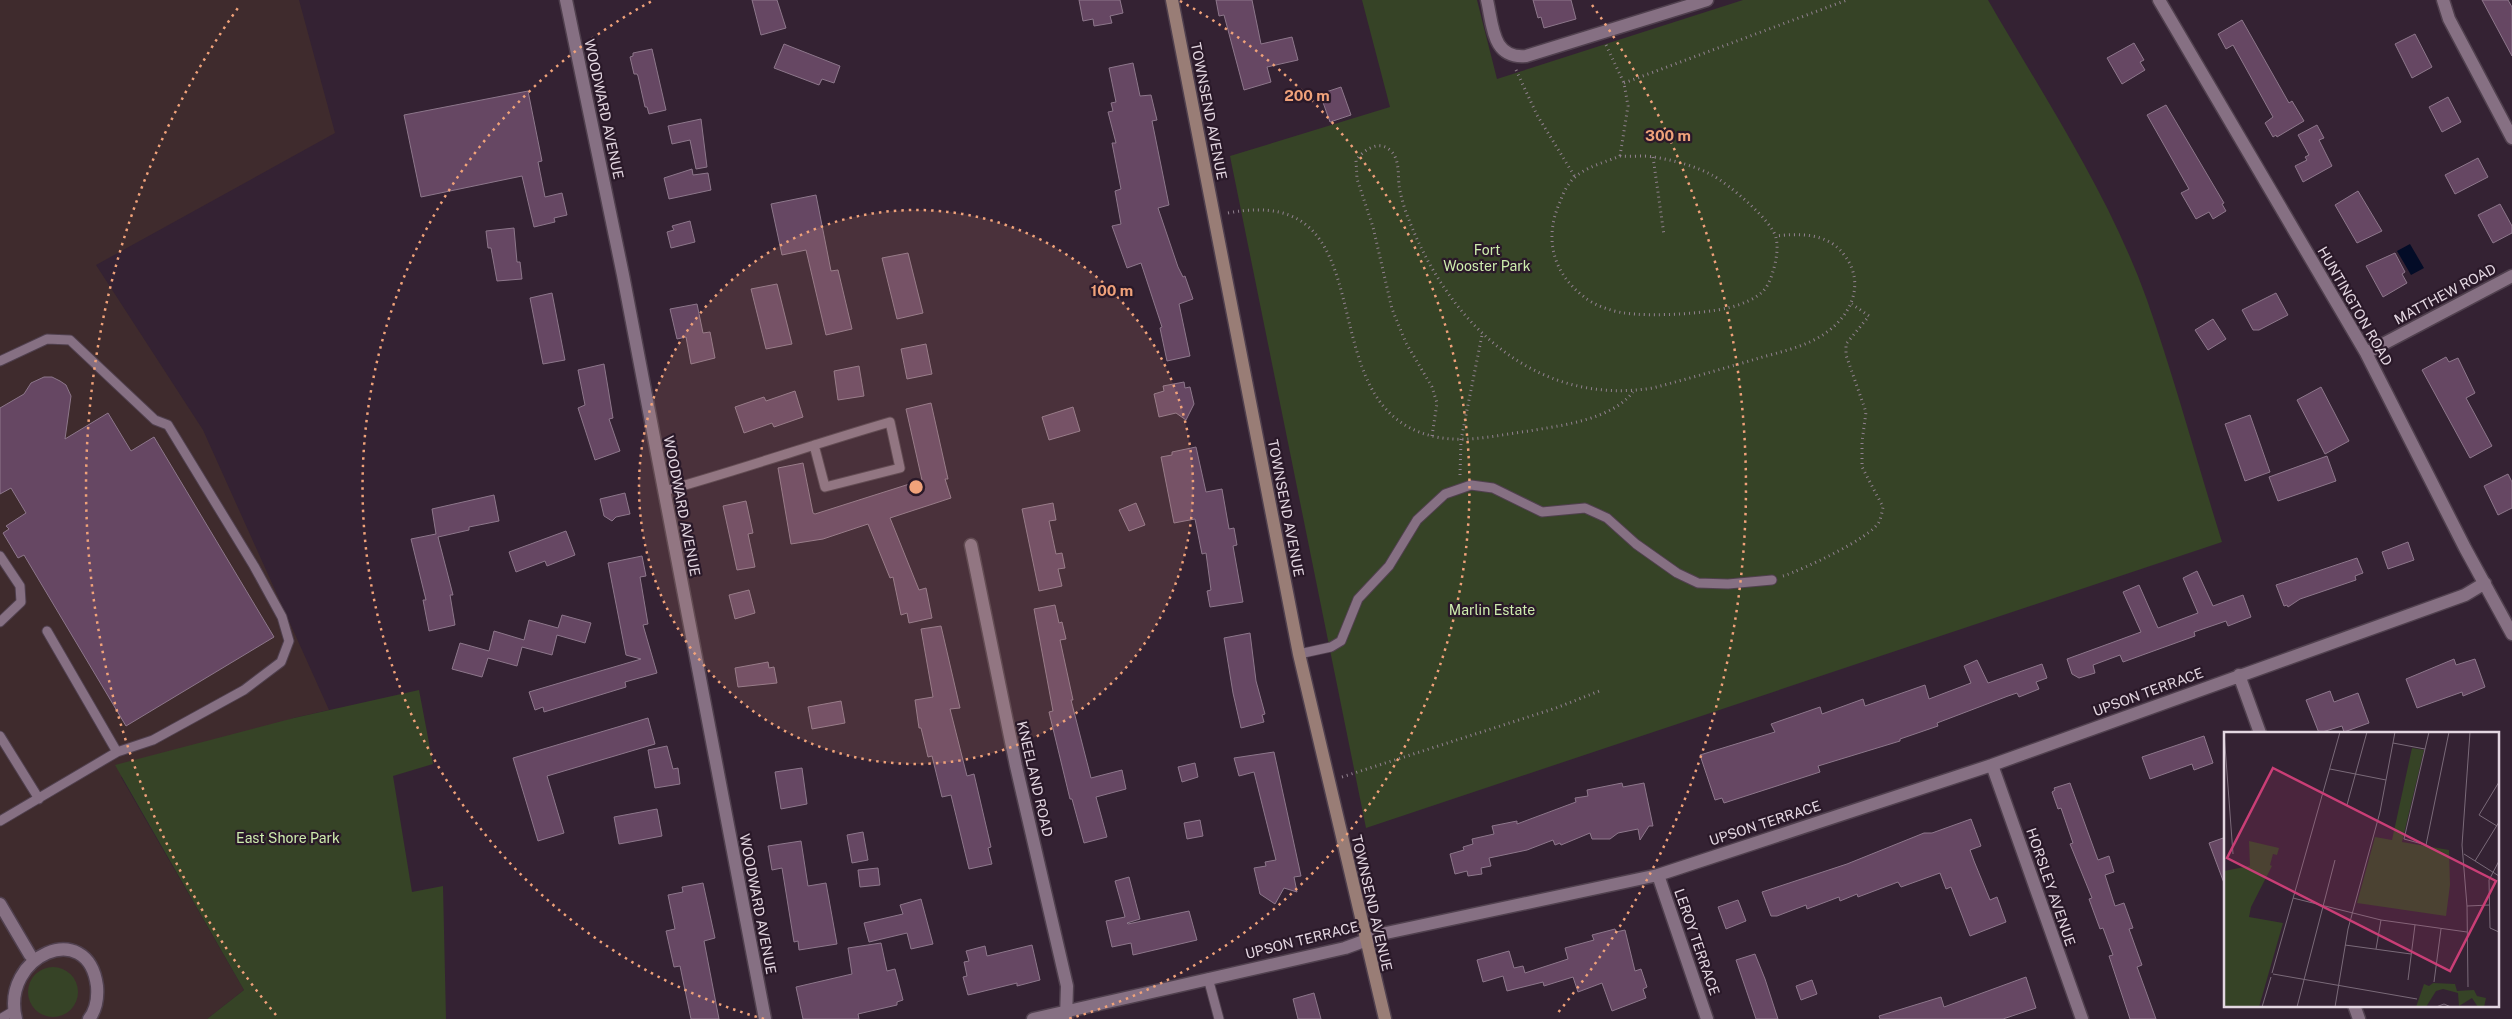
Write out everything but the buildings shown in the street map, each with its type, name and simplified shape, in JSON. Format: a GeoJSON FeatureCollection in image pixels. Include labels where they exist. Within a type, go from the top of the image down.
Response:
{"type":"FeatureCollection","features":[{"type":"Feature","properties":{"kind":"main road","name":"TOWNSEND AVENUE"},"geometry":{"type":"LineString","coordinates":[[1172,0],[1299,654],[1384,1019]]}},
{"type":"Feature","properties":{"kind":"street","name":"WOODWARD AVENUE"},"geometry":{"type":"LineString","coordinates":[[566,0],[623,275],[765,1019]]}},
{"type":"Feature","properties":{"kind":"street"},"geometry":{"type":"LineString","coordinates":[[1487,0],[1498,44],[1508,55],[1526,56],[1707,0]]}},
{"type":"Feature","properties":{"kind":"street","name":"HUNTINGTON ROAD"},"geometry":{"type":"LineString","coordinates":[[2160,0],[2366,353],[2512,634]]}},
{"type":"Feature","properties":{"kind":"street"},"geometry":{"type":"LineString","coordinates":[[2444,0],[2448,19],[2512,138]]}},
{"type":"Feature","properties":{"kind":"street","name":"MATTHEW ROAD"},"geometry":{"type":"LineString","coordinates":[[2366,353],[2512,276]]}},
{"type":"Feature","properties":{"kind":"street","name":"KNEELAND ROAD"},"geometry":{"type":"LineString","coordinates":[[971,545],[1016,766],[1067,986],[1066,1015]]}},
{"type":"Feature","properties":{"kind":"street","name":"UPSON TERRACE"},"geometry":{"type":"LineString","coordinates":[[1033,1019],[1066,1015],[1208,978],[1345,948],[1386,933],[1658,875],[1992,765],[2465,595],[2485,583]]}},
{"type":"Feature","properties":{"kind":"street"},"geometry":{"type":"LineString","coordinates":[[2239,675],[2260,732]]}},
{"type":"Feature","properties":{"kind":"street","name":"HORSLEY AVENUE"},"geometry":{"type":"LineString","coordinates":[[1992,765],[2082,1019]]}},
{"type":"Feature","properties":{"kind":"street","name":"LEROY TERRACE"},"geometry":{"type":"LineString","coordinates":[[1658,875],[1707,1019]]}},
{"type":"Feature","properties":{"kind":"street"},"geometry":{"type":"LineString","coordinates":[[0,904],[30,955]]}},
{"type":"Feature","properties":{"kind":"street"},"geometry":{"type":"LineString","coordinates":[[14,1016],[8,994],[9,984],[16,968],[30,955],[41,950],[64,950],[84,962],[96,982],[98,994],[96,1006],[89,1019]]}},
{"type":"Feature","properties":{"kind":"street"},"geometry":{"type":"LineString","coordinates":[[2354,1006],[2359,1019]]}},
{"type":"Feature","properties":{"kind":"lane"},"geometry":{"type":"LineString","coordinates":[[0,361],[47,339],[70,340],[155,420],[168,425],[254,566],[282,617],[289,641],[281,662],[244,690],[153,740],[117,752],[0,821]]}},
{"type":"Feature","properties":{"kind":"lane"},"geometry":{"type":"LineString","coordinates":[[664,491],[757,465],[814,445],[890,422],[900,468],[825,487],[814,445]]}},
{"type":"Feature","properties":{"kind":"lane"},"geometry":{"type":"LineString","coordinates":[[1299,654],[1331,648],[1341,641],[1358,600],[1388,566],[1417,520],[1431,504],[1458,488],[1471,485],[1493,488],[1542,512],[1585,508],[1607,518],[1636,544],[1677,573],[1698,583],[1728,584],[1772,580]]}},
{"type":"Feature","properties":{"kind":"lane"},"geometry":{"type":"LineString","coordinates":[[0,556],[20,586],[21,602],[0,622]]}},
{"type":"Feature","properties":{"kind":"lane"},"geometry":{"type":"LineString","coordinates":[[47,631],[117,752]]}},
{"type":"Feature","properties":{"kind":"lane"},"geometry":{"type":"LineString","coordinates":[[0,736],[39,799]]}},
{"type":"Feature","properties":{"kind":"lane"},"geometry":{"type":"LineString","coordinates":[[1208,978],[1219,1019]]}},
{"type":"Feature","properties":{"kind":"lane"},"geometry":{"type":"LineString","coordinates":[[0,1019],[14,1016]]}},
{"type":"Feature","properties":{"kind":"path"},"geometry":{"type":"LineString","coordinates":[[1624,82],[1847,0]]}},
{"type":"Feature","properties":{"kind":"path"},"geometry":{"type":"LineString","coordinates":[[1600,33],[1624,82],[1628,106],[1620,156]]}},
{"type":"Feature","properties":{"kind":"path"},"geometry":{"type":"LineString","coordinates":[[1508,55],[1537,115],[1575,177]]}},
{"type":"Feature","properties":{"kind":"path"},"geometry":{"type":"LineString","coordinates":[[1432,436],[1437,404],[1432,387],[1406,343],[1392,309],[1373,227],[1357,179],[1356,160],[1364,150],[1374,146],[1385,147],[1392,151],[1397,162],[1399,190],[1424,254],[1462,314],[1482,335],[1511,356],[1548,377],[1588,388],[1633,392],[1676,382],[1792,348],[1826,333],[1844,316],[1852,304],[1855,287],[1854,272],[1846,256],[1838,247],[1822,238],[1800,233],[1776,236]]}},
{"type":"Feature","properties":{"kind":"path"},"geometry":{"type":"LineString","coordinates":[[1620,156],[1653,157],[1712,175],[1759,213],[1776,236],[1777,255],[1772,277],[1764,293],[1734,307],[1690,313],[1624,313],[1605,308],[1584,297],[1565,279],[1555,261],[1550,241],[1554,214],[1564,191],[1575,177],[1585,170],[1620,156]]}},
{"type":"Feature","properties":{"kind":"path"},"geometry":{"type":"LineString","coordinates":[[1653,157],[1664,235]]}},
{"type":"Feature","properties":{"kind":"path"},"geometry":{"type":"LineString","coordinates":[[1214,216],[1243,210],[1268,210],[1293,217],[1315,230],[1327,248],[1336,270],[1363,375],[1393,415],[1410,428],[1432,436],[1461,440],[1569,423],[1609,411],[1626,401],[1633,392]]}},
{"type":"Feature","properties":{"kind":"path"},"geometry":{"type":"LineString","coordinates":[[1772,580],[1808,568],[1854,542],[1879,524],[1883,507],[1862,467],[1862,442],[1866,412],[1846,355],[1846,344],[1869,316],[1852,304]]}},
{"type":"Feature","properties":{"kind":"path"},"geometry":{"type":"LineString","coordinates":[[1458,488],[1461,440],[1482,335]]}},
{"type":"Feature","properties":{"kind":"path"},"geometry":{"type":"LineString","coordinates":[[1328,782],[1556,708],[1602,690]]}},
{"type":"Feature","properties":{"kind":"shaded area"},"geometry":{"type":"Polygon","coordinates":[[[0,0],[299,0],[335,133],[96,265],[203,430],[329,710],[294,718],[121,777],[244,990],[207,1019],[0,1019],[0,0]]]}},
{"type":"Feature","properties":{"kind":"green space"},"geometry":{"type":"Polygon","coordinates":[[[1362,0],[1477,0],[1497,79],[1743,0],[1988,0],[2095,184],[2132,261],[2167,360],[2222,542],[1366,828],[1230,156],[1390,107],[1362,0]]]}},
{"type":"Feature","properties":{"kind":"green space","name":"East Shore Park"},"geometry":{"type":"Polygon","coordinates":[[[419,690],[433,764],[393,776],[412,892],[443,886],[446,1019],[207,1019],[244,990],[115,765],[294,718],[419,690]]]}},
{"type":"Feature","properties":{"kind":"green space"},"geometry":{"type":"Polygon","coordinates":[[[48,967],[58,967],[71,974],[78,987],[78,997],[71,1010],[58,1017],[48,1017],[39,1013],[32,1006],[28,997],[28,987],[32,978],[39,971],[48,967]]]}},
{"type":"Feature","properties":{"kind":"water"},"geometry":{"type":"Polygon","coordinates":[[[2410,244],[2424,268],[2411,275],[2397,251],[2410,244]]]}},
{"type":"Feature","properties":{"kind":"park label","name":"Fort Wooster Park"},"geometry":{"type":"Point","coordinates":[1487,258]}},
{"type":"Feature","properties":{"kind":"park label","name":"Marlin Estate"},"geometry":{"type":"Point","coordinates":[1492,610]}}]}
